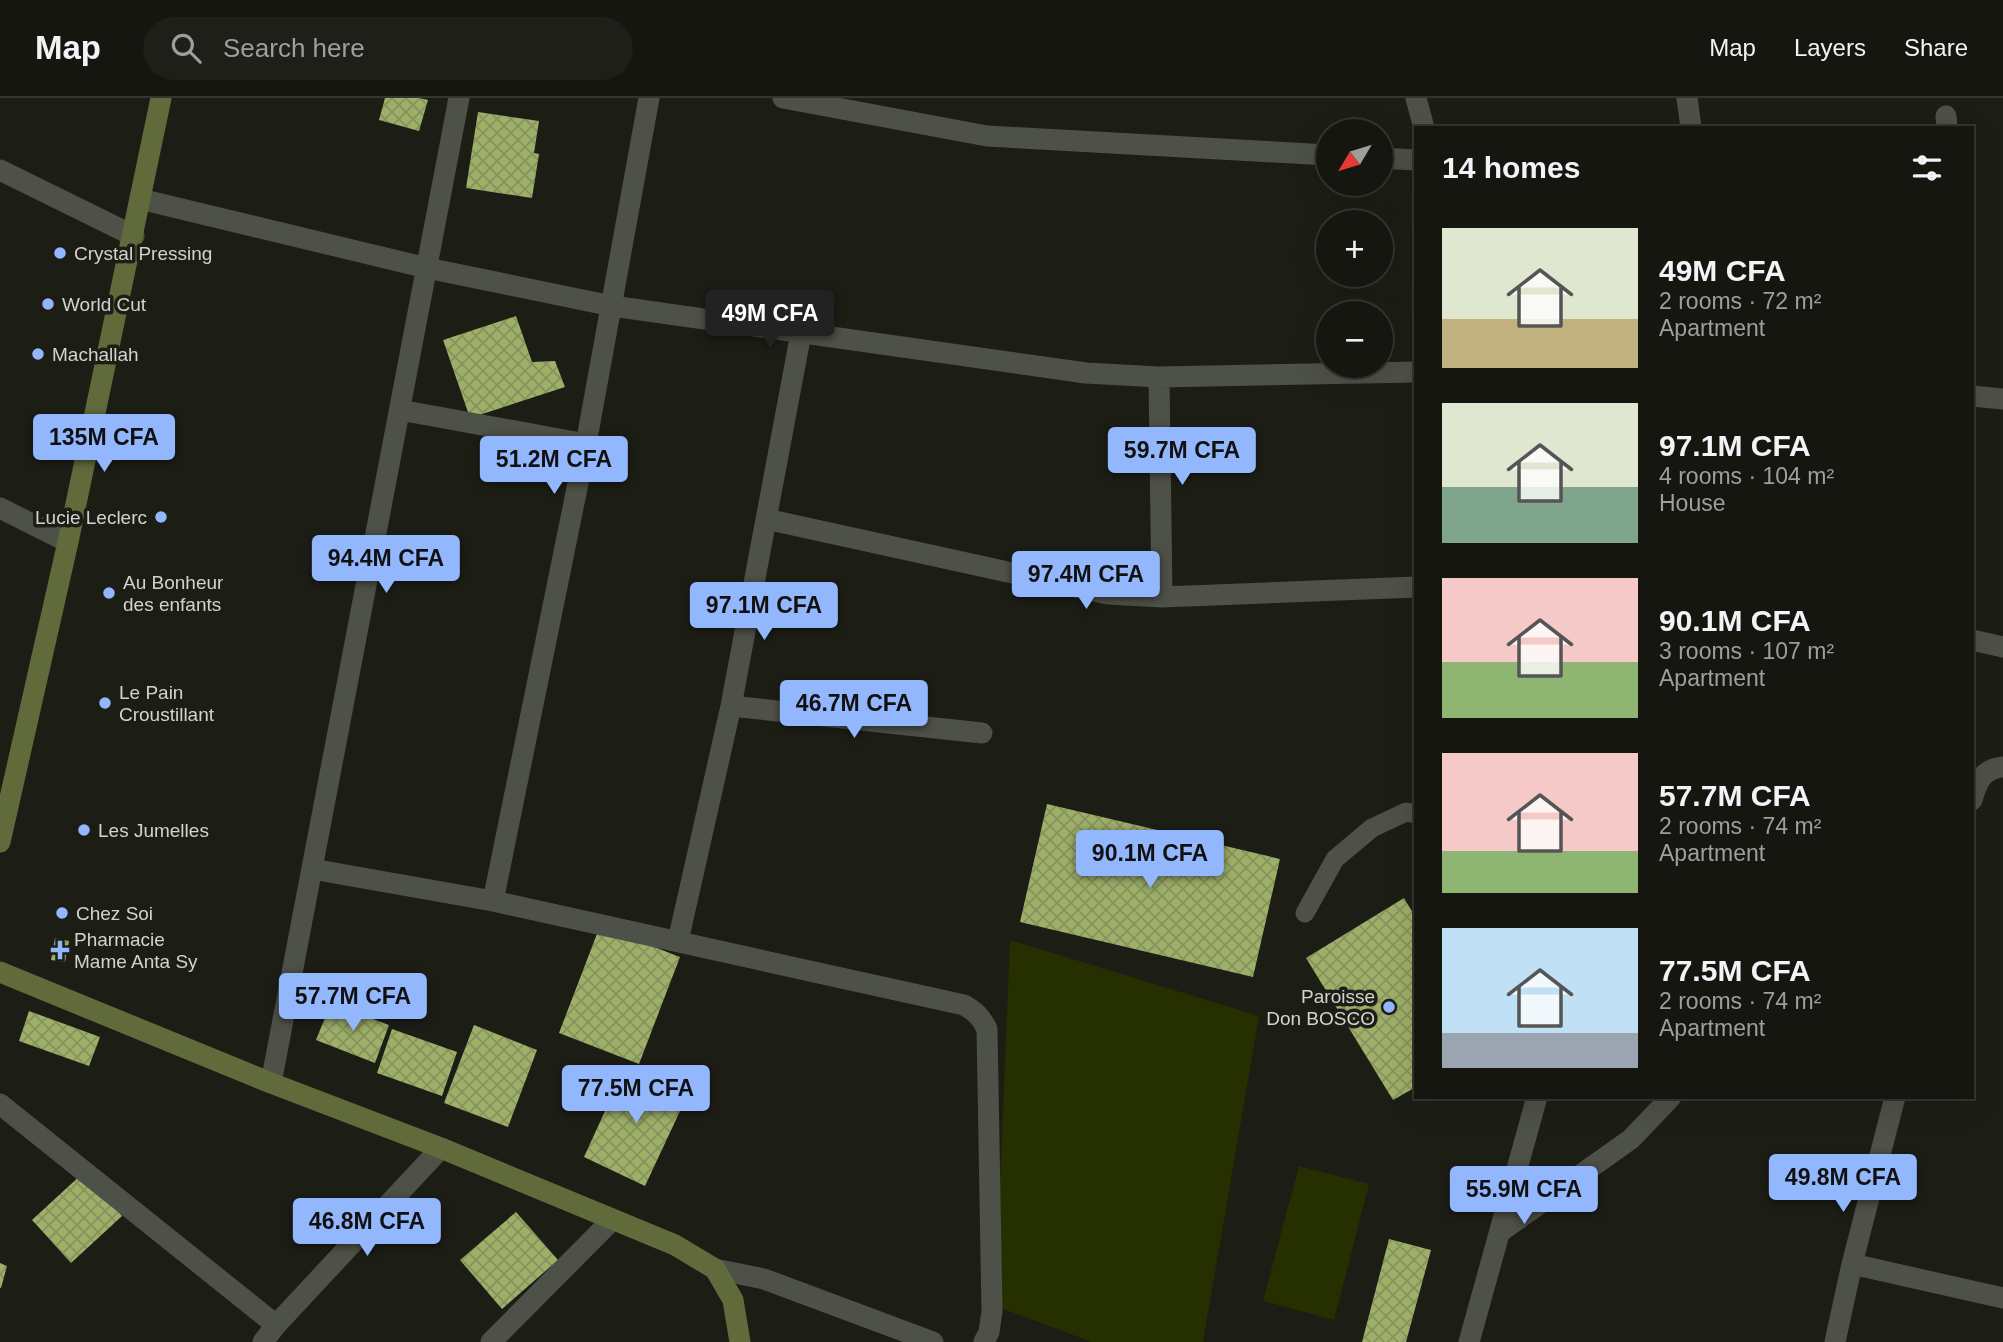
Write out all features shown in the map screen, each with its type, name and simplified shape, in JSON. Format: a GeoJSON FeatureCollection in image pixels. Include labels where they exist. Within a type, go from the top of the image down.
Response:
{"type":"FeatureCollection","features":[{"type":"Feature","properties":{"kind":"street"},"geometry":{"type":"LineString","coordinates":[[0,842],[68,542],[161,98]]}},
{"type":"Feature","properties":{"kind":"street"},"geometry":{"type":"LineString","coordinates":[[271,1083],[459,98]]}},
{"type":"Feature","properties":{"kind":"street"},"geometry":{"type":"LineString","coordinates":[[493,901],[586,444],[649,98]]}},
{"type":"Feature","properties":{"kind":"street"},"geometry":{"type":"LineString","coordinates":[[783,98],[987,136],[1316,154]]}},
{"type":"Feature","properties":{"kind":"street"},"geometry":{"type":"LineString","coordinates":[[1416,98],[1423,126]]}},
{"type":"Feature","properties":{"kind":"street"},"geometry":{"type":"LineString","coordinates":[[1687,98],[1691,126]]}},
{"type":"Feature","properties":{"kind":"street"},"geometry":{"type":"LineString","coordinates":[[1393,159],[1414,160]]}},
{"type":"Feature","properties":{"kind":"street"},"geometry":{"type":"LineString","coordinates":[[0,170],[134,236]]}},
{"type":"Feature","properties":{"kind":"street"},"geometry":{"type":"LineString","coordinates":[[139,199],[427,268],[611,306],[1086,373],[1159,377],[1414,372]]}},
{"type":"Feature","properties":{"kind":"street"},"geometry":{"type":"LineString","coordinates":[[678,941],[730,706],[801,333]]}},
{"type":"Feature","properties":{"kind":"street"},"geometry":{"type":"LineString","coordinates":[[1159,377],[1162,597]]}},
{"type":"Feature","properties":{"kind":"street"},"geometry":{"type":"LineString","coordinates":[[1974,396],[2003,399]]}},
{"type":"Feature","properties":{"kind":"street"},"geometry":{"type":"LineString","coordinates":[[400,410],[586,444]]}},
{"type":"Feature","properties":{"kind":"street"},"geometry":{"type":"LineString","coordinates":[[0,508],[68,542]]}},
{"type":"Feature","properties":{"kind":"street"},"geometry":{"type":"LineString","coordinates":[[766,519],[1108,594],[1162,597],[1414,587]]}},
{"type":"Feature","properties":{"kind":"street"},"geometry":{"type":"LineString","coordinates":[[1974,640],[2003,647]]}},
{"type":"Feature","properties":{"kind":"street"},"geometry":{"type":"LineString","coordinates":[[730,706],[982,733]]}},
{"type":"Feature","properties":{"kind":"street"},"geometry":{"type":"LineString","coordinates":[[1974,794],[1983,774],[2003,766]]}},
{"type":"Feature","properties":{"kind":"street"},"geometry":{"type":"LineString","coordinates":[[312,869],[493,901],[964,1004],[982,1018],[987,1029],[992,1311],[989,1332],[984,1342]]}},
{"type":"Feature","properties":{"kind":"street"},"geometry":{"type":"LineString","coordinates":[[0,972],[271,1083],[441,1148],[675,1245],[715,1269],[764,1279],[933,1342]]}},
{"type":"Feature","properties":{"kind":"street"},"geometry":{"type":"LineString","coordinates":[[1469,1342],[1535,1099]]}},
{"type":"Feature","properties":{"kind":"street"},"geometry":{"type":"LineString","coordinates":[[1500,1232],[1632,1139],[1669,1099]]}},
{"type":"Feature","properties":{"kind":"street"},"geometry":{"type":"LineString","coordinates":[[1835,1342],[1894,1099]]}},
{"type":"Feature","properties":{"kind":"street"},"geometry":{"type":"LineString","coordinates":[[0,1104],[270,1334],[441,1148]]}},
{"type":"Feature","properties":{"kind":"street"},"geometry":{"type":"LineString","coordinates":[[491,1342],[612,1220]]}},
{"type":"Feature","properties":{"kind":"street"},"geometry":{"type":"LineString","coordinates":[[1852,1264],[2003,1298]]}},
{"type":"Feature","properties":{"kind":"street"},"geometry":{"type":"LineString","coordinates":[[715,1269],[733,1300],[740,1342]]}},
{"type":"Feature","properties":{"kind":"lane"},"geometry":{"type":"LineString","coordinates":[[1305,913],[1335,859],[1372,828],[1406,812],[1414,814]]}},
{"type":"Feature","properties":{"kind":"green space"},"geometry":{"type":"Polygon","coordinates":[[[1010,940],[1259,1016],[1203,1342],[1092,1342],[995,1306],[1010,940]]]}},
{"type":"Feature","properties":{"kind":"green space"},"geometry":{"type":"Polygon","coordinates":[[[1299,1166],[1369,1184],[1334,1320],[1263,1301],[1299,1166]]]}},
{"type":"Feature","properties":{"kind":"building"},"geometry":{"type":"Polygon","coordinates":[[[385,98],[428,100],[419,131],[379,120],[385,98]]]}},
{"type":"Feature","properties":{"kind":"building"},"geometry":{"type":"Polygon","coordinates":[[[478,112],[539,121],[534,153],[539,154],[532,198],[466,188],[478,112]]]}},
{"type":"Feature","properties":{"kind":"building"},"geometry":{"type":"Polygon","coordinates":[[[516,316],[532,362],[555,361],[565,387],[470,418],[443,340],[516,316]]]}},
{"type":"Feature","properties":{"kind":"building"},"geometry":{"type":"Polygon","coordinates":[[[1047,804],[1280,859],[1253,977],[1020,922],[1047,804]]]}},
{"type":"Feature","properties":{"kind":"building"},"geometry":{"type":"Polygon","coordinates":[[[1404,898],[1414,915],[1414,1088],[1393,1100],[1306,958],[1404,898]]]}},
{"type":"Feature","properties":{"kind":"building"},"geometry":{"type":"Polygon","coordinates":[[[600,926],[680,957],[639,1064],[559,1033],[600,926]]]}},
{"type":"Feature","properties":{"kind":"building","name":"Pharmacie Mame Anta Sy"},"geometry":{"type":"Polygon","coordinates":[[[55,938],[69,941],[65,962],[51,960],[55,938]]]}},
{"type":"Feature","properties":{"kind":"building"},"geometry":{"type":"Polygon","coordinates":[[[331,1003],[389,1025],[375,1063],[316,1040],[331,1003]]]}},
{"type":"Feature","properties":{"kind":"building"},"geometry":{"type":"Polygon","coordinates":[[[29,1011],[100,1037],[89,1066],[19,1041],[29,1011]]]}},
{"type":"Feature","properties":{"kind":"building"},"geometry":{"type":"Polygon","coordinates":[[[474,1025],[537,1050],[508,1127],[444,1103],[474,1025]]]}},
{"type":"Feature","properties":{"kind":"building"},"geometry":{"type":"Polygon","coordinates":[[[392,1029],[457,1052],[442,1096],[377,1073],[392,1029]]]}},
{"type":"Feature","properties":{"kind":"building"},"geometry":{"type":"Polygon","coordinates":[[[626,1065],[688,1094],[645,1186],[584,1157],[626,1065]]]}},
{"type":"Feature","properties":{"kind":"building"},"geometry":{"type":"Polygon","coordinates":[[[83,1173],[122,1216],[71,1263],[32,1220],[83,1173]]]}},
{"type":"Feature","properties":{"kind":"building"},"geometry":{"type":"Polygon","coordinates":[[[516,1212],[558,1260],[502,1309],[460,1260],[516,1212]]]}},
{"type":"Feature","properties":{"kind":"building"},"geometry":{"type":"Polygon","coordinates":[[[1389,1239],[1431,1250],[1406,1342],[1362,1342],[1389,1239]]]}},
{"type":"Feature","properties":{"kind":"building"},"geometry":{"type":"Polygon","coordinates":[[[0,1263],[7,1266],[1,1288],[0,1288],[0,1263]]]}},
{"type":"Feature","properties":{"kind":"place","name":"Crystal Pressing"},"geometry":{"type":"Point","coordinates":[60,253]}},
{"type":"Feature","properties":{"kind":"place","name":"World Cut"},"geometry":{"type":"Point","coordinates":[48,304]}},
{"type":"Feature","properties":{"kind":"place","name":"Machallah"},"geometry":{"type":"Point","coordinates":[38,354]}},
{"type":"Feature","properties":{"kind":"place","name":"Lucie Leclerc"},"geometry":{"type":"Point","coordinates":[161,517]}},
{"type":"Feature","properties":{"kind":"place","name":"Au Bonheur des enfants"},"geometry":{"type":"Point","coordinates":[109,593]}},
{"type":"Feature","properties":{"kind":"place","name":"Le Pain Croustillant"},"geometry":{"type":"Point","coordinates":[105,703]}},
{"type":"Feature","properties":{"kind":"place","name":"Les Jumelles"},"geometry":{"type":"Point","coordinates":[84,830]}},
{"type":"Feature","properties":{"kind":"place","name":"Chez Soi"},"geometry":{"type":"Point","coordinates":[62,913]}},
{"type":"Feature","properties":{"kind":"place","name":"Pharmacie Mame Anta Sy"},"geometry":{"type":"Point","coordinates":[60,950]}},
{"type":"Feature","properties":{"kind":"place","name":"Paroisse Don BOSCO"},"geometry":{"type":"Point","coordinates":[1389,1007]}}]}
